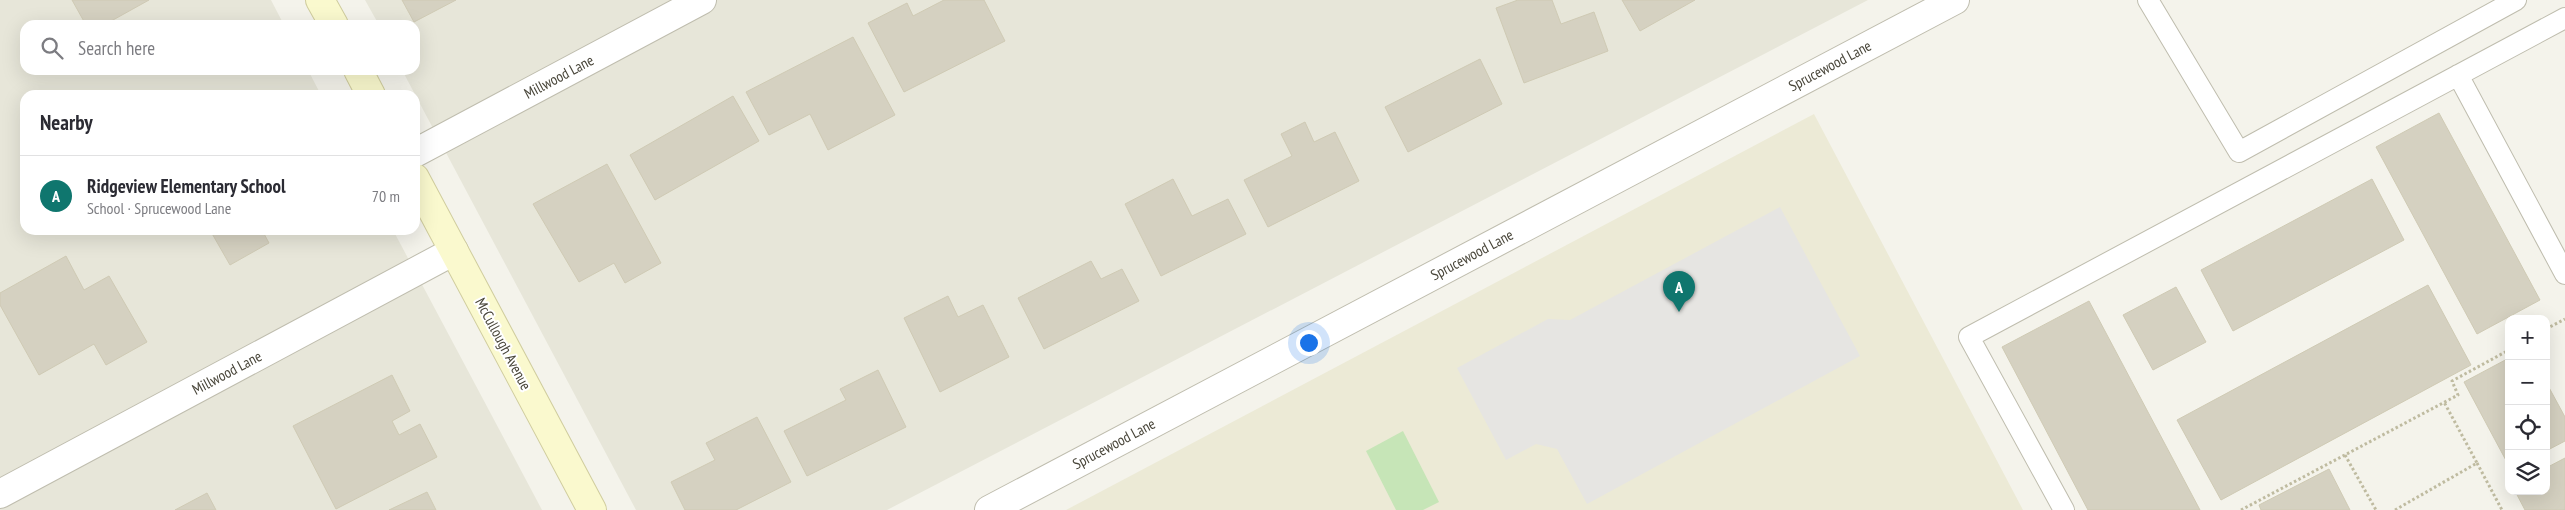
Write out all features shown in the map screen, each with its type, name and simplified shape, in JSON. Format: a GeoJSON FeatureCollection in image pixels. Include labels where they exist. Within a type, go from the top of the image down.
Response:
{"type":"FeatureCollection","features":[{"type":"Feature","properties":{"kind":"main road"},"geometry":{"type":"LineString","coordinates":[[320,0],[331,20]]}},
{"type":"Feature","properties":{"kind":"main road"},"geometry":{"type":"LineString","coordinates":[[361,75],[368,90]]}},
{"type":"Feature","properties":{"kind":"main road","name":"McCullough Avenue"},"geometry":{"type":"LineString","coordinates":[[420,187],[592,510]]}},
{"type":"Feature","properties":{"kind":"street","name":"Millwood Lane"},"geometry":{"type":"LineString","coordinates":[[420,150],[702,0]]}},
{"type":"Feature","properties":{"kind":"street","name":"Sprucewood Lane"},"geometry":{"type":"LineString","coordinates":[[989,510],[1955,0]]}},
{"type":"Feature","properties":{"kind":"street","name":"Millwood Lane"},"geometry":{"type":"LineString","coordinates":[[0,494],[454,251]]}},
{"type":"Feature","properties":{"kind":"lane"},"geometry":{"type":"LineString","coordinates":[[2148,0],[2239,152],[2516,0]]}},
{"type":"Feature","properties":{"kind":"lane"},"geometry":{"type":"LineString","coordinates":[[2064,510],[1969,337],[2565,18]]}},
{"type":"Feature","properties":{"kind":"lane"},"geometry":{"type":"LineString","coordinates":[[2458,75],[2565,274]]}},
{"type":"Feature","properties":{"kind":"path"},"geometry":{"type":"LineString","coordinates":[[2550,327],[2565,319]]}},
{"type":"Feature","properties":{"kind":"path"},"geometry":{"type":"LineString","coordinates":[[2241,510],[2458,395],[2452,381],[2505,352]]}},
{"type":"Feature","properties":{"kind":"path"},"geometry":{"type":"LineString","coordinates":[[2444,402],[2502,510]]}},
{"type":"Feature","properties":{"kind":"path"},"geometry":{"type":"LineString","coordinates":[[2345,455],[2376,510]]}},
{"type":"Feature","properties":{"kind":"path"},"geometry":{"type":"LineString","coordinates":[[2395,510],[2476,463]]}},
{"type":"Feature","properties":{"kind":"shaded area"},"geometry":{"type":"Polygon","coordinates":[[[0,0],[271,0],[281,20],[20,20],[20,75],[311,75],[318,90],[20,90],[20,235],[396,235],[542,510],[0,510],[0,0]]]}},
{"type":"Feature","properties":{"kind":"shaded area"},"geometry":{"type":"Polygon","coordinates":[[[365,0],[1868,0],[887,510],[636,510],[420,104],[420,90],[413,90],[405,75],[420,75],[420,20],[376,20],[365,0]]]}},
{"type":"Feature","properties":{"kind":"shaded area"},"geometry":{"type":"Polygon","coordinates":[[[1814,114],[2023,510],[1066,510],[1814,114]]]}},
{"type":"Feature","properties":{"kind":"shaded area"},"geometry":{"type":"Polygon","coordinates":[[[1780,207],[1860,356],[1587,504],[1557,449],[1536,444],[1506,460],[1457,368],[1548,319],[1570,320],[1780,207]]]}},
{"type":"Feature","properties":{"kind":"green space"},"geometry":{"type":"Polygon","coordinates":[[[1403,431],[1439,502],[1423,510],[1396,510],[1366,451],[1403,431]]]}},
{"type":"Feature","properties":{"kind":"building"},"geometry":{"type":"Polygon","coordinates":[[[72,0],[149,0],[113,20],[83,20],[72,0]]]}},
{"type":"Feature","properties":{"kind":"building"},"geometry":{"type":"Polygon","coordinates":[[[402,0],[456,0],[418,20],[413,20],[402,0]]]}},
{"type":"Feature","properties":{"kind":"building"},"geometry":{"type":"Polygon","coordinates":[[[944,0],[984,0],[1005,41],[904,92],[868,23],[907,3],[913,16],[944,0]]]}},
{"type":"Feature","properties":{"kind":"building"},"geometry":{"type":"Polygon","coordinates":[[[1518,0],[1552,0],[1561,24],[1594,12],[1608,51],[1524,83],[1496,8],[1518,0]]]}},
{"type":"Feature","properties":{"kind":"building"},"geometry":{"type":"Polygon","coordinates":[[[1622,0],[1695,0],[1640,31],[1622,0]]]}},
{"type":"Feature","properties":{"kind":"building"},"geometry":{"type":"Polygon","coordinates":[[[853,37],[895,115],[828,150],[810,114],[769,135],[746,92],[853,37]]]}},
{"type":"Feature","properties":{"kind":"building"},"geometry":{"type":"Polygon","coordinates":[[[1480,59],[1502,104],[1408,152],[1385,107],[1480,59]]]}},
{"type":"Feature","properties":{"kind":"building"},"geometry":{"type":"Polygon","coordinates":[[[733,96],[759,141],[655,200],[630,155],[733,96]]]}},
{"type":"Feature","properties":{"kind":"building"},"geometry":{"type":"Polygon","coordinates":[[[2439,113],[2540,300],[2512,315],[2505,315],[2505,319],[2477,334],[2376,147],[2439,113]]]}},
{"type":"Feature","properties":{"kind":"building"},"geometry":{"type":"Polygon","coordinates":[[[1305,122],[1314,142],[1335,132],[1359,181],[1268,227],[1244,180],[1292,156],[1281,134],[1305,122]]]}},
{"type":"Feature","properties":{"kind":"building"},"geometry":{"type":"Polygon","coordinates":[[[607,164],[661,263],[625,283],[614,263],[579,282],[533,204],[607,164]]]}},
{"type":"Feature","properties":{"kind":"building"},"geometry":{"type":"Polygon","coordinates":[[[1173,179],[1192,216],[1228,199],[1246,234],[1161,276],[1125,204],[1173,179]]]}},
{"type":"Feature","properties":{"kind":"building"},"geometry":{"type":"Polygon","coordinates":[[[2372,179],[2404,240],[2233,331],[2201,270],[2372,179]]]}},
{"type":"Feature","properties":{"kind":"building"},"geometry":{"type":"Polygon","coordinates":[[[213,235],[265,235],[269,243],[230,265],[213,235]]]}},
{"type":"Feature","properties":{"kind":"building"},"geometry":{"type":"Polygon","coordinates":[[[66,256],[84,290],[109,276],[147,342],[106,365],[94,344],[39,375],[0,305],[0,293],[66,256]]]}},
{"type":"Feature","properties":{"kind":"building"},"geometry":{"type":"Polygon","coordinates":[[[1091,261],[1101,279],[1122,269],[1139,301],[1044,349],[1018,298],[1091,261]]]}},
{"type":"Feature","properties":{"kind":"building"},"geometry":{"type":"Polygon","coordinates":[[[2428,285],[2471,365],[2221,500],[2177,420],[2428,285]]]}},
{"type":"Feature","properties":{"kind":"building"},"geometry":{"type":"Polygon","coordinates":[[[2176,287],[2206,342],[2153,370],[2123,315],[2176,287]]]}},
{"type":"Feature","properties":{"kind":"building"},"geometry":{"type":"Polygon","coordinates":[[[948,296],[958,317],[983,305],[1009,357],[940,392],[904,318],[948,296]]]}},
{"type":"Feature","properties":{"kind":"building"},"geometry":{"type":"Polygon","coordinates":[[[2089,301],[2200,510],[2088,510],[2002,347],[2089,301]]]}},
{"type":"Feature","properties":{"kind":"building"},"geometry":{"type":"Polygon","coordinates":[[[2505,360],[2505,459],[2464,382],[2505,360]]]}},
{"type":"Feature","properties":{"kind":"building"},"geometry":{"type":"Polygon","coordinates":[[[878,370],[906,427],[807,476],[784,431],[846,400],[840,389],[878,370]]]}},
{"type":"Feature","properties":{"kind":"building"},"geometry":{"type":"Polygon","coordinates":[[[392,375],[410,411],[392,421],[399,435],[420,424],[437,457],[336,509],[293,426],[392,375]]]}},
{"type":"Feature","properties":{"kind":"building"},"geometry":{"type":"Polygon","coordinates":[[[2550,389],[2565,417],[2565,441],[2550,449],[2550,389]]]}},
{"type":"Feature","properties":{"kind":"building"},"geometry":{"type":"Polygon","coordinates":[[[757,417],[791,482],[736,510],[685,510],[671,482],[715,460],[706,443],[757,417]]]}},
{"type":"Feature","properties":{"kind":"building"},"geometry":{"type":"Polygon","coordinates":[[[2565,458],[2565,510],[2525,510],[2517,495],[2550,495],[2550,466],[2565,458]]]}},
{"type":"Feature","properties":{"kind":"building"},"geometry":{"type":"Polygon","coordinates":[[[2329,469],[2350,510],[2261,510],[2259,505],[2329,469]]]}},
{"type":"Feature","properties":{"kind":"building"},"geometry":{"type":"Polygon","coordinates":[[[427,492],[436,510],[389,510],[427,492]]]}},
{"type":"Feature","properties":{"kind":"building"},"geometry":{"type":"Polygon","coordinates":[[[207,493],[216,510],[175,510],[207,493]]]}},
{"type":"Feature","properties":{"kind":"place","name":"Ridgeview Elementary School"},"geometry":{"type":"Point","coordinates":[1679,312]}}]}
